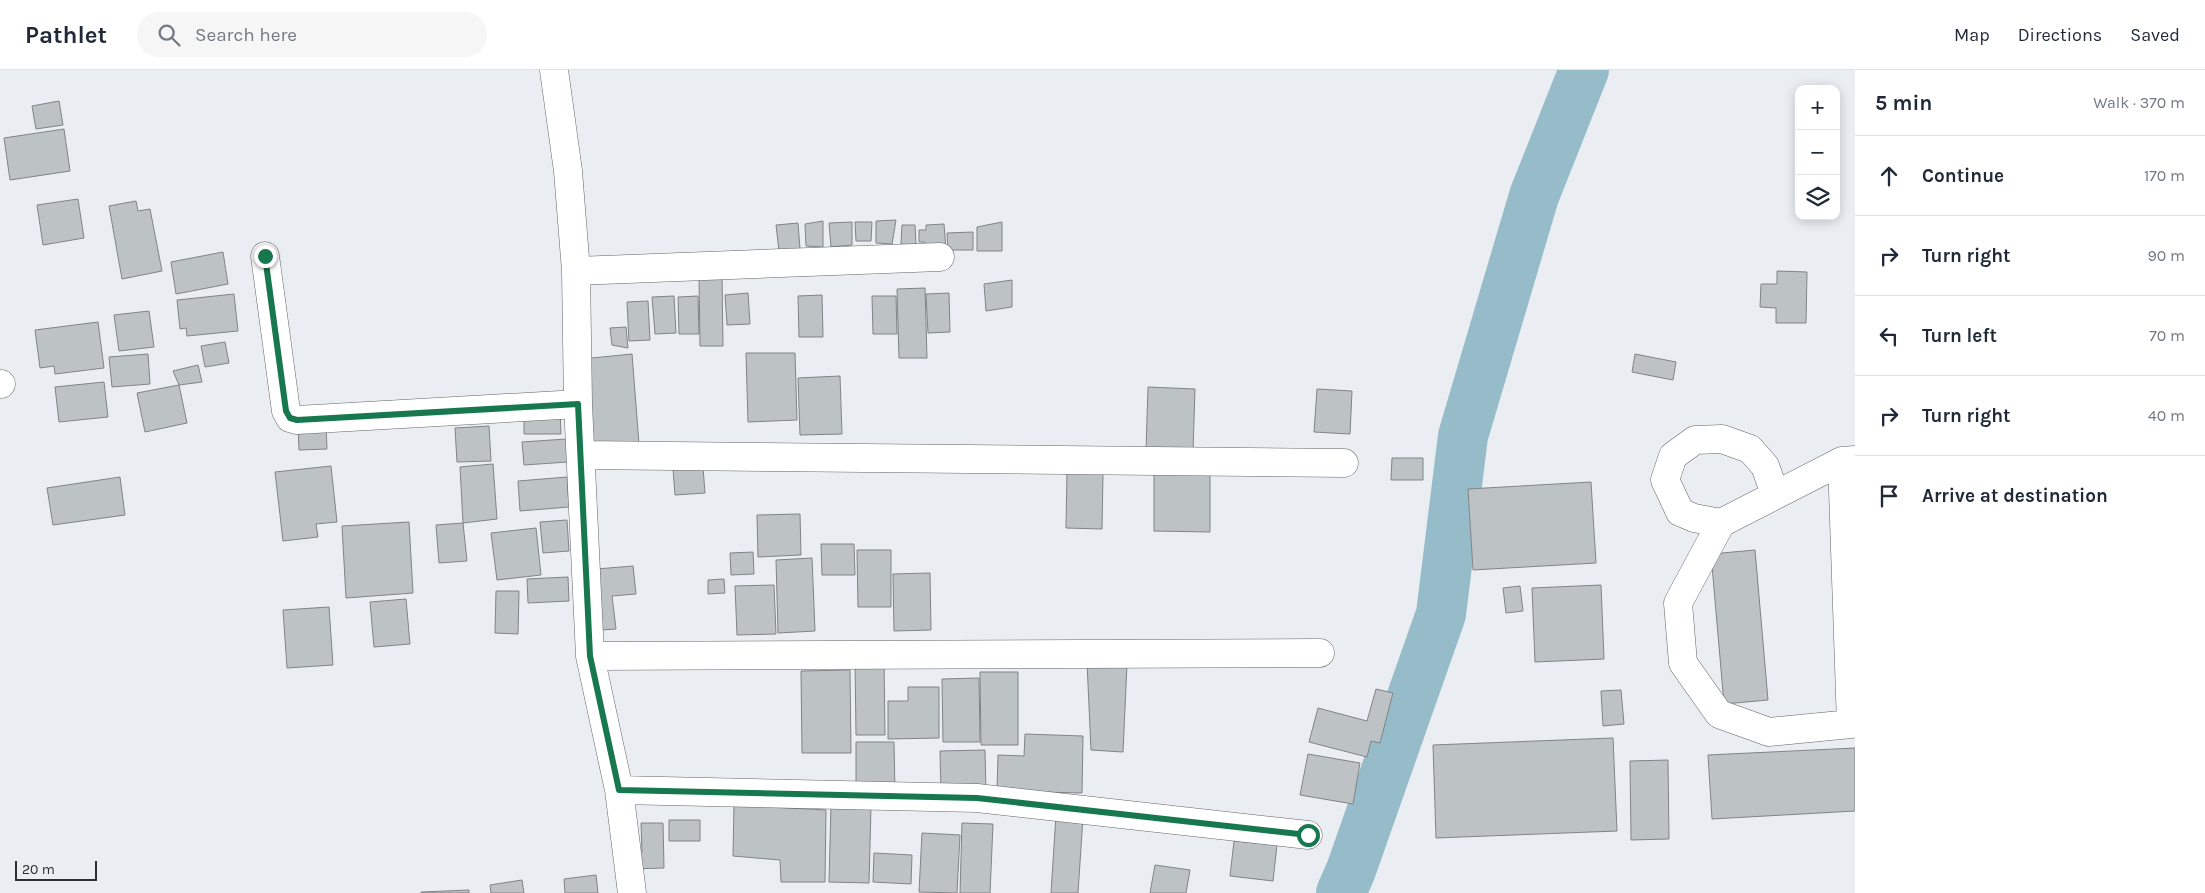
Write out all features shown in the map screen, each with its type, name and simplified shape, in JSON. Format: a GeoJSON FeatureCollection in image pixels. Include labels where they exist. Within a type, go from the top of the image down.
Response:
{"type":"FeatureCollection","features":[{"type":"Feature","properties":{"kind":"street"},"geometry":{"type":"LineString","coordinates":[[554,70],[568,171],[576,271],[578,404],[582,455],[590,656],[619,790],[632,893]]}},
{"type":"Feature","properties":{"kind":"street"},"geometry":{"type":"LineString","coordinates":[[265,256],[286,411],[290,418],[297,420],[578,404]]}},
{"type":"Feature","properties":{"kind":"street"},"geometry":{"type":"LineString","coordinates":[[576,271],[940,257]]}},
{"type":"Feature","properties":{"kind":"street"},"geometry":{"type":"LineString","coordinates":[[1721,523],[1694,518],[1680,512],[1665,480],[1673,456],[1695,440],[1722,440],[1750,449],[1765,466],[1775,494]]}},
{"type":"Feature","properties":{"kind":"street"},"geometry":{"type":"LineString","coordinates":[[582,455],[1344,462]]}},
{"type":"Feature","properties":{"kind":"street"},"geometry":{"type":"LineString","coordinates":[[1849,461],[1851,724],[1769,732],[1719,714],[1683,663],[1678,603],[1721,523],[1775,494],[1849,461]]}},
{"type":"Feature","properties":{"kind":"street"},"geometry":{"type":"LineString","coordinates":[[590,656],[1320,653]]}},
{"type":"Feature","properties":{"kind":"street"},"geometry":{"type":"LineString","coordinates":[[619,790],[977,798],[1308,835]]}},
{"type":"Feature","properties":{"kind":"building"},"geometry":{"type":"Polygon","coordinates":[[[59,101],[63,125],[36,129],[32,106],[59,101]]]}},
{"type":"Feature","properties":{"kind":"building"},"geometry":{"type":"Polygon","coordinates":[[[64,129],[70,171],[10,180],[4,138],[64,129]]]}},
{"type":"Feature","properties":{"kind":"building"},"geometry":{"type":"Polygon","coordinates":[[[78,199],[84,238],[43,245],[37,205],[78,199]]]}},
{"type":"Feature","properties":{"kind":"building"},"geometry":{"type":"Polygon","coordinates":[[[136,201],[138,211],[150,209],[162,271],[122,279],[109,206],[136,201]]]}},
{"type":"Feature","properties":{"kind":"building"},"geometry":{"type":"Polygon","coordinates":[[[896,220],[892,244],[876,243],[876,221],[896,220]]]}},
{"type":"Feature","properties":{"kind":"building"},"geometry":{"type":"Polygon","coordinates":[[[823,221],[823,247],[806,246],[805,224],[823,221]]]}},
{"type":"Feature","properties":{"kind":"building"},"geometry":{"type":"Polygon","coordinates":[[[852,222],[852,245],[831,247],[829,223],[852,222]]]}},
{"type":"Feature","properties":{"kind":"building"},"geometry":{"type":"Polygon","coordinates":[[[855,222],[872,222],[871,241],[856,241],[855,222]]]}},
{"type":"Feature","properties":{"kind":"building"},"geometry":{"type":"Polygon","coordinates":[[[1002,222],[1002,251],[977,251],[977,227],[1002,222]]]}},
{"type":"Feature","properties":{"kind":"building"},"geometry":{"type":"Polygon","coordinates":[[[798,223],[800,249],[779,251],[776,225],[798,223]]]}},
{"type":"Feature","properties":{"kind":"building"},"geometry":{"type":"Polygon","coordinates":[[[944,224],[946,250],[926,250],[925,242],[919,242],[919,230],[926,230],[926,225],[944,224]]]}},
{"type":"Feature","properties":{"kind":"building"},"geometry":{"type":"Polygon","coordinates":[[[902,225],[915,225],[916,245],[901,244],[902,225]]]}},
{"type":"Feature","properties":{"kind":"building"},"geometry":{"type":"Polygon","coordinates":[[[973,232],[973,250],[948,250],[947,233],[973,232]]]}},
{"type":"Feature","properties":{"kind":"building"},"geometry":{"type":"Polygon","coordinates":[[[223,252],[228,284],[176,294],[171,262],[223,252]]]}},
{"type":"Feature","properties":{"kind":"building"},"geometry":{"type":"Polygon","coordinates":[[[1777,271],[1807,272],[1806,323],[1776,323],[1776,308],[1760,307],[1761,284],[1777,284],[1777,271]]]}},
{"type":"Feature","properties":{"kind":"building"},"geometry":{"type":"Polygon","coordinates":[[[699,275],[722,275],[723,346],[700,346],[699,275]]]}},
{"type":"Feature","properties":{"kind":"building"},"geometry":{"type":"Polygon","coordinates":[[[1012,280],[1012,307],[986,311],[984,284],[1012,280]]]}},
{"type":"Feature","properties":{"kind":"building"},"geometry":{"type":"Polygon","coordinates":[[[925,288],[927,358],[899,358],[897,289],[925,288]]]}},
{"type":"Feature","properties":{"kind":"building"},"geometry":{"type":"Polygon","coordinates":[[[748,293],[750,324],[727,325],[725,295],[748,293]]]}},
{"type":"Feature","properties":{"kind":"building"},"geometry":{"type":"Polygon","coordinates":[[[949,293],[950,332],[928,333],[926,294],[949,293]]]}},
{"type":"Feature","properties":{"kind":"building"},"geometry":{"type":"Polygon","coordinates":[[[234,294],[238,331],[187,336],[186,328],[180,329],[177,300],[234,294]]]}},
{"type":"Feature","properties":{"kind":"building"},"geometry":{"type":"Polygon","coordinates":[[[822,295],[823,337],[799,337],[798,296],[822,295]]]}},
{"type":"Feature","properties":{"kind":"building"},"geometry":{"type":"Polygon","coordinates":[[[674,296],[676,333],[655,334],[652,297],[674,296]]]}},
{"type":"Feature","properties":{"kind":"building"},"geometry":{"type":"Polygon","coordinates":[[[698,296],[699,334],[679,334],[678,297],[698,296]]]}},
{"type":"Feature","properties":{"kind":"building"},"geometry":{"type":"Polygon","coordinates":[[[872,296],[896,296],[897,334],[873,334],[872,296]]]}},
{"type":"Feature","properties":{"kind":"building"},"geometry":{"type":"Polygon","coordinates":[[[648,301],[650,340],[629,341],[627,302],[648,301]]]}},
{"type":"Feature","properties":{"kind":"building"},"geometry":{"type":"Polygon","coordinates":[[[149,311],[154,347],[119,351],[114,315],[149,311]]]}},
{"type":"Feature","properties":{"kind":"building"},"geometry":{"type":"Polygon","coordinates":[[[98,322],[104,368],[55,374],[54,366],[40,368],[35,330],[98,322]]]}},
{"type":"Feature","properties":{"kind":"building"},"geometry":{"type":"Polygon","coordinates":[[[626,327],[628,348],[612,345],[610,328],[626,327]]]}},
{"type":"Feature","properties":{"kind":"building"},"geometry":{"type":"Polygon","coordinates":[[[225,342],[229,363],[205,367],[201,346],[225,342]]]}},
{"type":"Feature","properties":{"kind":"building"},"geometry":{"type":"Polygon","coordinates":[[[746,353],[795,353],[797,420],[748,422],[746,353]]]}},
{"type":"Feature","properties":{"kind":"building"},"geometry":{"type":"Polygon","coordinates":[[[148,354],[150,384],[112,387],[109,357],[148,354]]]}},
{"type":"Feature","properties":{"kind":"building"},"geometry":{"type":"Polygon","coordinates":[[[632,354],[639,444],[588,448],[582,359],[632,354]]]}},
{"type":"Feature","properties":{"kind":"building"},"geometry":{"type":"Polygon","coordinates":[[[1635,354],[1676,362],[1673,380],[1632,372],[1635,354]]]}},
{"type":"Feature","properties":{"kind":"building"},"geometry":{"type":"Polygon","coordinates":[[[198,365],[202,382],[179,385],[173,371],[198,365]]]}},
{"type":"Feature","properties":{"kind":"building"},"geometry":{"type":"Polygon","coordinates":[[[840,376],[842,434],[800,435],[798,378],[840,376]]]}},
{"type":"Feature","properties":{"kind":"building"},"geometry":{"type":"Polygon","coordinates":[[[104,382],[108,417],[59,422],[55,387],[104,382]]]}},
{"type":"Feature","properties":{"kind":"building"},"geometry":{"type":"Polygon","coordinates":[[[179,385],[187,423],[145,432],[137,393],[179,385]]]}},
{"type":"Feature","properties":{"kind":"building"},"geometry":{"type":"Polygon","coordinates":[[[1148,387],[1195,389],[1193,451],[1146,450],[1148,387]]]}},
{"type":"Feature","properties":{"kind":"building"},"geometry":{"type":"Polygon","coordinates":[[[1317,389],[1352,391],[1350,434],[1314,432],[1317,389]]]}},
{"type":"Feature","properties":{"kind":"building"},"geometry":{"type":"Polygon","coordinates":[[[560,410],[561,434],[524,434],[524,411],[560,410]]]}},
{"type":"Feature","properties":{"kind":"building"},"geometry":{"type":"Polygon","coordinates":[[[326,425],[327,449],[299,450],[298,426],[326,425]]]}},
{"type":"Feature","properties":{"kind":"building"},"geometry":{"type":"Polygon","coordinates":[[[489,426],[491,461],[457,462],[455,428],[489,426]]]}},
{"type":"Feature","properties":{"kind":"building"},"geometry":{"type":"Polygon","coordinates":[[[566,439],[568,462],[524,465],[522,442],[566,439]]]}},
{"type":"Feature","properties":{"kind":"building"},"geometry":{"type":"Polygon","coordinates":[[[1392,458],[1423,458],[1423,480],[1391,480],[1392,458]]]}},
{"type":"Feature","properties":{"kind":"building"},"geometry":{"type":"Polygon","coordinates":[[[493,464],[497,519],[463,523],[460,467],[493,464]]]}},
{"type":"Feature","properties":{"kind":"building"},"geometry":{"type":"Polygon","coordinates":[[[331,466],[337,522],[316,524],[318,537],[283,541],[275,472],[331,466]]]}},
{"type":"Feature","properties":{"kind":"building"},"geometry":{"type":"Polygon","coordinates":[[[703,467],[705,493],[675,495],[673,469],[703,467]]]}},
{"type":"Feature","properties":{"kind":"building"},"geometry":{"type":"Polygon","coordinates":[[[1067,472],[1103,473],[1102,529],[1066,528],[1067,472]]]}},
{"type":"Feature","properties":{"kind":"building"},"geometry":{"type":"Polygon","coordinates":[[[1154,474],[1210,475],[1210,532],[1154,531],[1154,474]]]}},
{"type":"Feature","properties":{"kind":"building"},"geometry":{"type":"Polygon","coordinates":[[[120,477],[125,515],[53,525],[47,488],[120,477]]]}},
{"type":"Feature","properties":{"kind":"building"},"geometry":{"type":"Polygon","coordinates":[[[567,477],[569,507],[520,511],[518,481],[567,477]]]}},
{"type":"Feature","properties":{"kind":"building"},"geometry":{"type":"Polygon","coordinates":[[[1591,482],[1596,563],[1473,570],[1468,489],[1591,482]]]}},
{"type":"Feature","properties":{"kind":"building"},"geometry":{"type":"Polygon","coordinates":[[[800,514],[801,555],[758,557],[757,515],[800,514]]]}},
{"type":"Feature","properties":{"kind":"building"},"geometry":{"type":"Polygon","coordinates":[[[567,520],[569,551],[543,553],[540,522],[567,520]]]}},
{"type":"Feature","properties":{"kind":"building"},"geometry":{"type":"Polygon","coordinates":[[[409,522],[413,593],[346,598],[342,526],[409,522]]]}},
{"type":"Feature","properties":{"kind":"building"},"geometry":{"type":"Polygon","coordinates":[[[463,523],[467,561],[439,563],[436,525],[463,523]]]}},
{"type":"Feature","properties":{"kind":"building"},"geometry":{"type":"Polygon","coordinates":[[[536,528],[541,575],[497,580],[491,533],[536,528]]]}},
{"type":"Feature","properties":{"kind":"building"},"geometry":{"type":"Polygon","coordinates":[[[821,544],[854,544],[855,575],[822,575],[821,544]]]}},
{"type":"Feature","properties":{"kind":"building"},"geometry":{"type":"Polygon","coordinates":[[[857,550],[891,550],[891,607],[858,607],[857,550]]]}},
{"type":"Feature","properties":{"kind":"building"},"geometry":{"type":"Polygon","coordinates":[[[1755,550],[1768,700],[1724,704],[1711,554],[1755,550]]]}},
{"type":"Feature","properties":{"kind":"building"},"geometry":{"type":"Polygon","coordinates":[[[753,552],[754,574],[731,575],[730,553],[753,552]]]}},
{"type":"Feature","properties":{"kind":"building"},"geometry":{"type":"Polygon","coordinates":[[[812,558],[815,631],[778,633],[776,560],[812,558]]]}},
{"type":"Feature","properties":{"kind":"building"},"geometry":{"type":"Polygon","coordinates":[[[633,566],[636,594],[612,596],[616,629],[602,630],[596,569],[633,566]]]}},
{"type":"Feature","properties":{"kind":"building"},"geometry":{"type":"Polygon","coordinates":[[[930,573],[931,630],[894,631],[893,574],[930,573]]]}},
{"type":"Feature","properties":{"kind":"building"},"geometry":{"type":"Polygon","coordinates":[[[568,577],[569,601],[528,603],[527,579],[568,577]]]}},
{"type":"Feature","properties":{"kind":"building"},"geometry":{"type":"Polygon","coordinates":[[[724,579],[725,593],[708,594],[708,580],[724,579]]]}},
{"type":"Feature","properties":{"kind":"building"},"geometry":{"type":"Polygon","coordinates":[[[774,585],[776,634],[737,635],[735,586],[774,585]]]}},
{"type":"Feature","properties":{"kind":"building"},"geometry":{"type":"Polygon","coordinates":[[[1601,585],[1604,659],[1535,662],[1532,588],[1601,585]]]}},
{"type":"Feature","properties":{"kind":"building"},"geometry":{"type":"Polygon","coordinates":[[[1520,586],[1523,611],[1506,613],[1503,588],[1520,586]]]}},
{"type":"Feature","properties":{"kind":"building"},"geometry":{"type":"Polygon","coordinates":[[[496,591],[519,591],[518,634],[495,633],[496,591]]]}},
{"type":"Feature","properties":{"kind":"building"},"geometry":{"type":"Polygon","coordinates":[[[406,599],[410,644],[374,647],[370,602],[406,599]]]}},
{"type":"Feature","properties":{"kind":"building"},"geometry":{"type":"Polygon","coordinates":[[[329,607],[333,665],[287,668],[283,610],[329,607]]]}},
{"type":"Feature","properties":{"kind":"building"},"geometry":{"type":"Polygon","coordinates":[[[884,661],[885,735],[856,735],[855,662],[884,661]]]}},
{"type":"Feature","properties":{"kind":"building"},"geometry":{"type":"Polygon","coordinates":[[[1087,662],[1127,664],[1123,752],[1091,750],[1087,662]]]}},
{"type":"Feature","properties":{"kind":"building"},"geometry":{"type":"Polygon","coordinates":[[[850,670],[851,753],[802,753],[801,671],[850,670]]]}},
{"type":"Feature","properties":{"kind":"building"},"geometry":{"type":"Polygon","coordinates":[[[980,672],[1018,672],[1018,745],[981,745],[980,672]]]}},
{"type":"Feature","properties":{"kind":"building"},"geometry":{"type":"Polygon","coordinates":[[[979,678],[980,742],[943,742],[942,679],[979,678]]]}},
{"type":"Feature","properties":{"kind":"building"},"geometry":{"type":"Polygon","coordinates":[[[908,687],[939,687],[939,738],[888,739],[888,701],[908,701],[908,687]]]}},
{"type":"Feature","properties":{"kind":"building"},"geometry":{"type":"Polygon","coordinates":[[[1376,689],[1393,693],[1380,743],[1371,741],[1367,757],[1309,742],[1318,708],[1367,721],[1376,689]]]}},
{"type":"Feature","properties":{"kind":"building"},"geometry":{"type":"Polygon","coordinates":[[[1621,690],[1624,724],[1603,726],[1601,691],[1621,690]]]}},
{"type":"Feature","properties":{"kind":"building"},"geometry":{"type":"Polygon","coordinates":[[[1025,734],[1083,736],[1082,793],[997,791],[998,755],[1024,756],[1025,734]]]}},
{"type":"Feature","properties":{"kind":"building"},"geometry":{"type":"Polygon","coordinates":[[[1613,738],[1617,831],[1436,838],[1433,745],[1613,738]]]}},
{"type":"Feature","properties":{"kind":"building"},"geometry":{"type":"Polygon","coordinates":[[[856,742],[894,742],[895,793],[856,792],[856,742]]]}},
{"type":"Feature","properties":{"kind":"building"},"geometry":{"type":"Polygon","coordinates":[[[1855,748],[1855,811],[1712,819],[1708,755],[1855,748]]]}},
{"type":"Feature","properties":{"kind":"building"},"geometry":{"type":"Polygon","coordinates":[[[985,750],[986,791],[941,792],[940,751],[985,750]]]}},
{"type":"Feature","properties":{"kind":"building"},"geometry":{"type":"Polygon","coordinates":[[[1308,754],[1360,763],[1353,804],[1300,795],[1308,754]]]}},
{"type":"Feature","properties":{"kind":"building"},"geometry":{"type":"Polygon","coordinates":[[[1668,760],[1669,839],[1631,840],[1630,761],[1668,760]]]}},
{"type":"Feature","properties":{"kind":"building"},"geometry":{"type":"Polygon","coordinates":[[[734,805],[826,810],[825,882],[781,882],[780,860],[733,856],[734,805]]]}},
{"type":"Feature","properties":{"kind":"building"},"geometry":{"type":"Polygon","coordinates":[[[831,805],[871,806],[869,883],[829,882],[831,805]]]}},
{"type":"Feature","properties":{"kind":"building"},"geometry":{"type":"Polygon","coordinates":[[[1056,815],[1083,817],[1078,893],[1051,893],[1056,815]]]}},
{"type":"Feature","properties":{"kind":"building"},"geometry":{"type":"Polygon","coordinates":[[[669,820],[700,820],[700,841],[669,841],[669,820]]]}},
{"type":"Feature","properties":{"kind":"building"},"geometry":{"type":"Polygon","coordinates":[[[641,823],[663,823],[664,868],[630,869],[629,853],[642,852],[641,823]]]}},
{"type":"Feature","properties":{"kind":"building"},"geometry":{"type":"Polygon","coordinates":[[[962,823],[993,824],[990,893],[960,893],[962,823]]]}},
{"type":"Feature","properties":{"kind":"building"},"geometry":{"type":"Polygon","coordinates":[[[922,833],[960,835],[957,893],[919,892],[922,833]]]}},
{"type":"Feature","properties":{"kind":"building"},"geometry":{"type":"Polygon","coordinates":[[[1234,841],[1277,845],[1273,881],[1230,876],[1234,841]]]}},
{"type":"Feature","properties":{"kind":"building"},"geometry":{"type":"Polygon","coordinates":[[[874,853],[912,855],[911,884],[873,882],[874,853]]]}},
{"type":"Feature","properties":{"kind":"building"},"geometry":{"type":"Polygon","coordinates":[[[1155,865],[1190,870],[1186,893],[1150,893],[1155,865]]]}},
{"type":"Feature","properties":{"kind":"building"},"geometry":{"type":"Polygon","coordinates":[[[596,875],[598,893],[565,893],[564,879],[596,875]]]}},
{"type":"Feature","properties":{"kind":"building"},"geometry":{"type":"Polygon","coordinates":[[[522,880],[524,893],[491,893],[490,885],[522,880]]]}},
{"type":"Feature","properties":{"kind":"building"},"geometry":{"type":"Polygon","coordinates":[[[469,890],[469,893],[421,893],[421,892],[469,890]]]}},
{"type":"Feature","properties":{"kind":"waterway"},"geometry":{"type":"LineString","coordinates":[[1341,893],[1351,870],[1441,614],[1463,436],[1534,196],[1584,70]]}},
{"type":"Feature","properties":{"kind":"route"},"geometry":{"type":"LineString","coordinates":[[265,256],[286,411],[290,418],[297,420],[578,404],[582,455],[590,656],[619,790],[977,798],[1308,835]]}}]}
